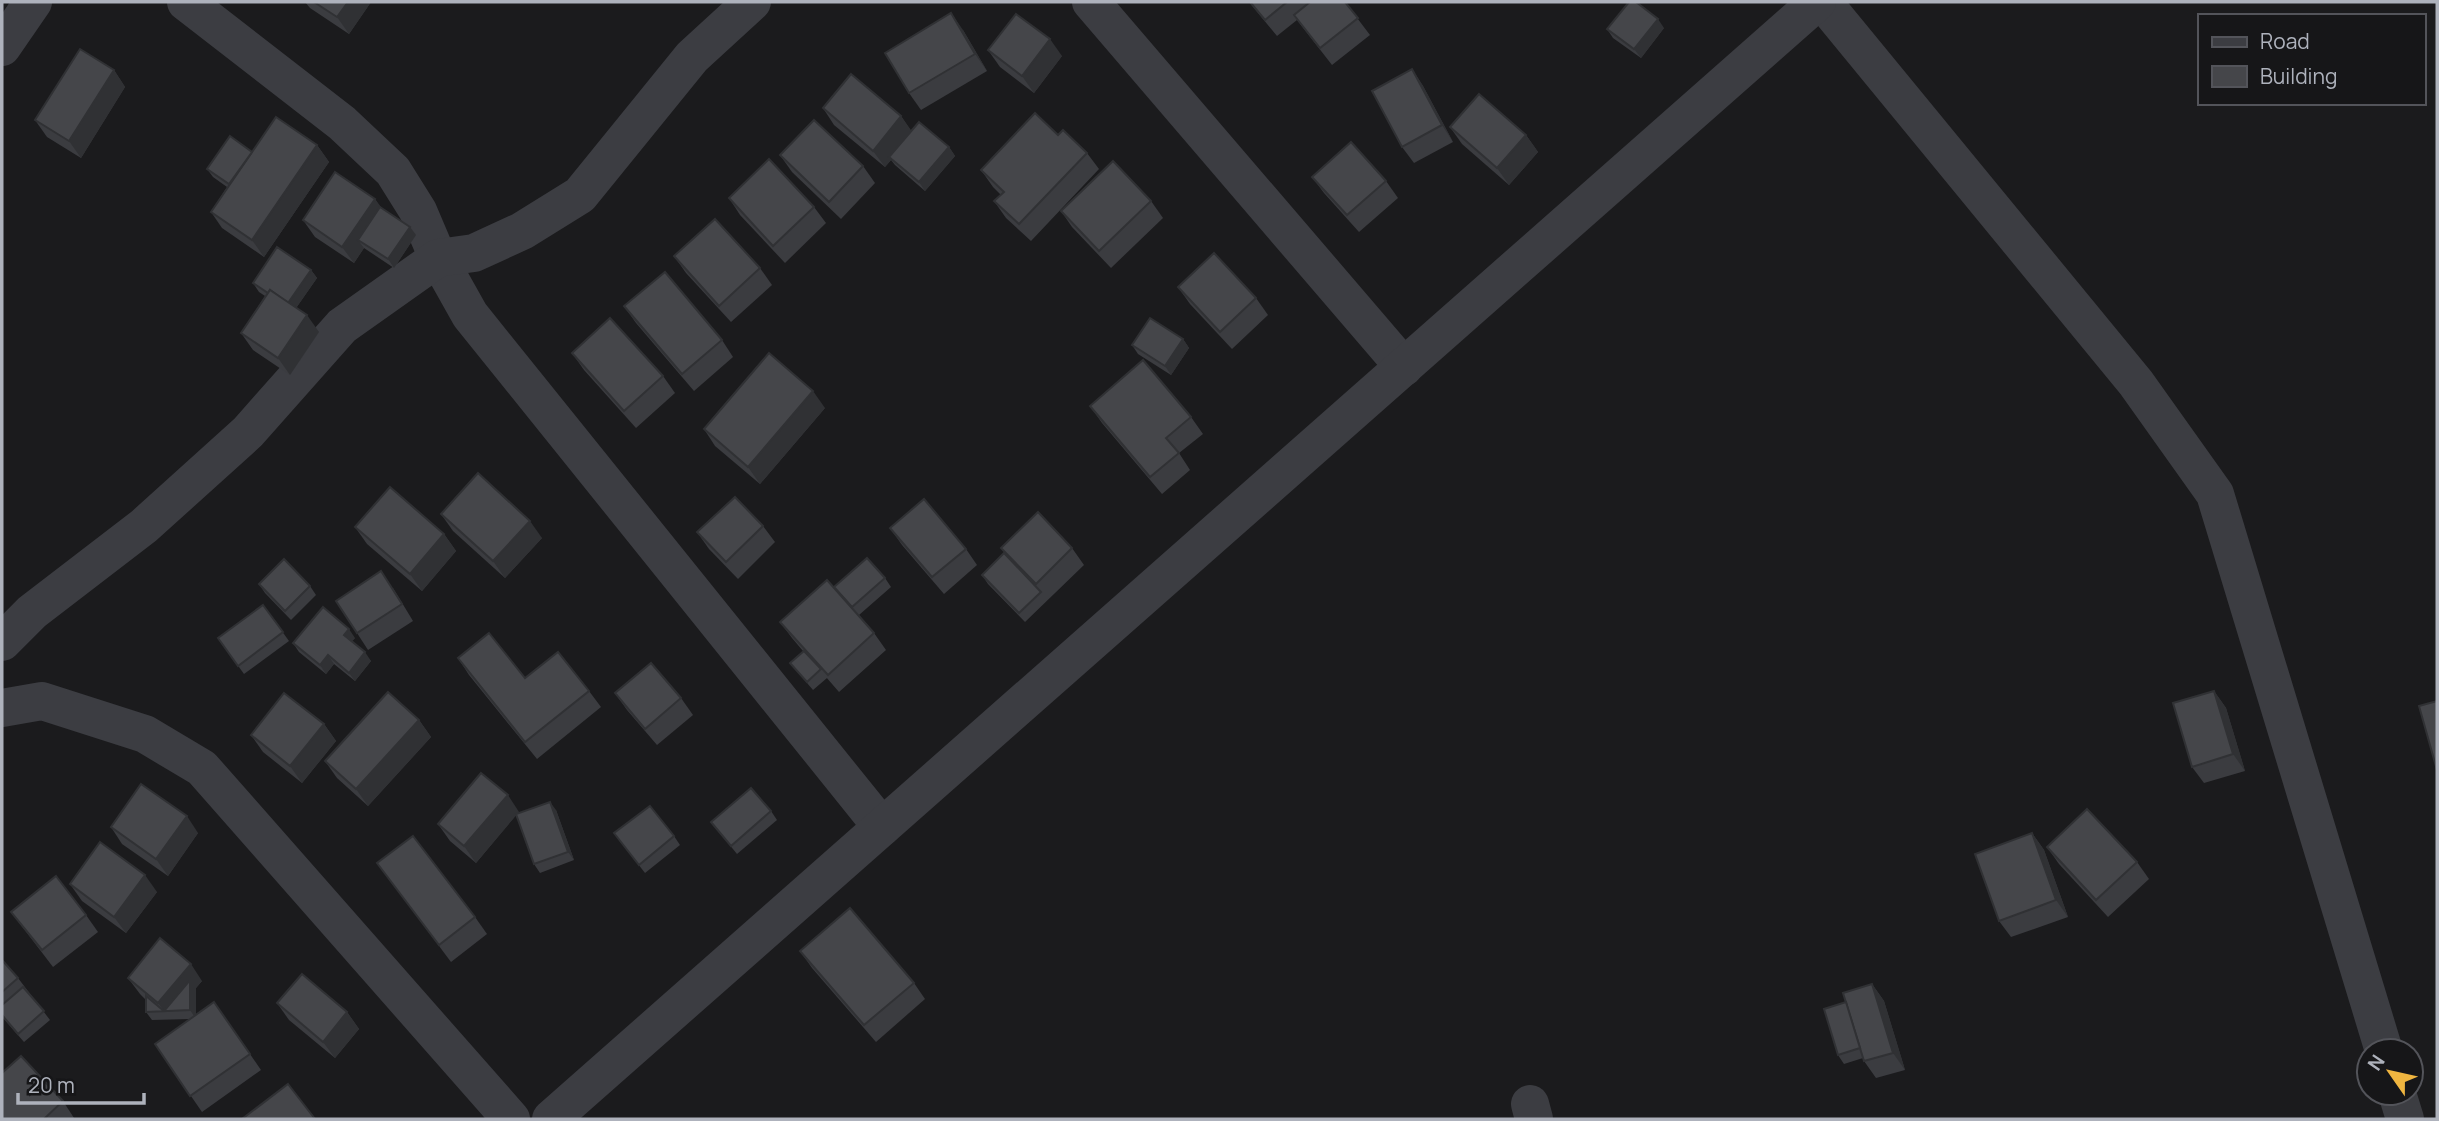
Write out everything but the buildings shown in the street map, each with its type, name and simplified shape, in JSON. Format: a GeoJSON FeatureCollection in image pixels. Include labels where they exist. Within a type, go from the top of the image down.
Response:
{"type":"FeatureCollection","features":[{"type":"Feature","properties":{"kind":"street"},"geometry":{"type":"LineString","coordinates":[[2,47],[33,2]]}},
{"type":"Feature","properties":{"kind":"street"},"geometry":{"type":"LineString","coordinates":[[186,2],[342,123],[393,171],[418,211],[438,258],[470,315],[882,827]]}},
{"type":"Feature","properties":{"kind":"street"},"geometry":{"type":"LineString","coordinates":[[2,642],[32,612],[144,526],[248,432],[342,326],[438,258],[474,253],[522,231],[580,195],[692,57],[752,2]]}},
{"type":"Feature","properties":{"kind":"street"},"geometry":{"type":"LineString","coordinates":[[1091,2],[1404,367]]}},
{"type":"Feature","properties":{"kind":"street"},"geometry":{"type":"LineString","coordinates":[[551,1119],[1817,2]]}},
{"type":"Feature","properties":{"kind":"street"},"geometry":{"type":"LineString","coordinates":[[1823,2],[2136,383],[2215,494],[2380,1037]]}},
{"type":"Feature","properties":{"kind":"street"},"geometry":{"type":"LineString","coordinates":[[2,708],[42,701],[145,734],[202,768],[511,1119]]}}]}
